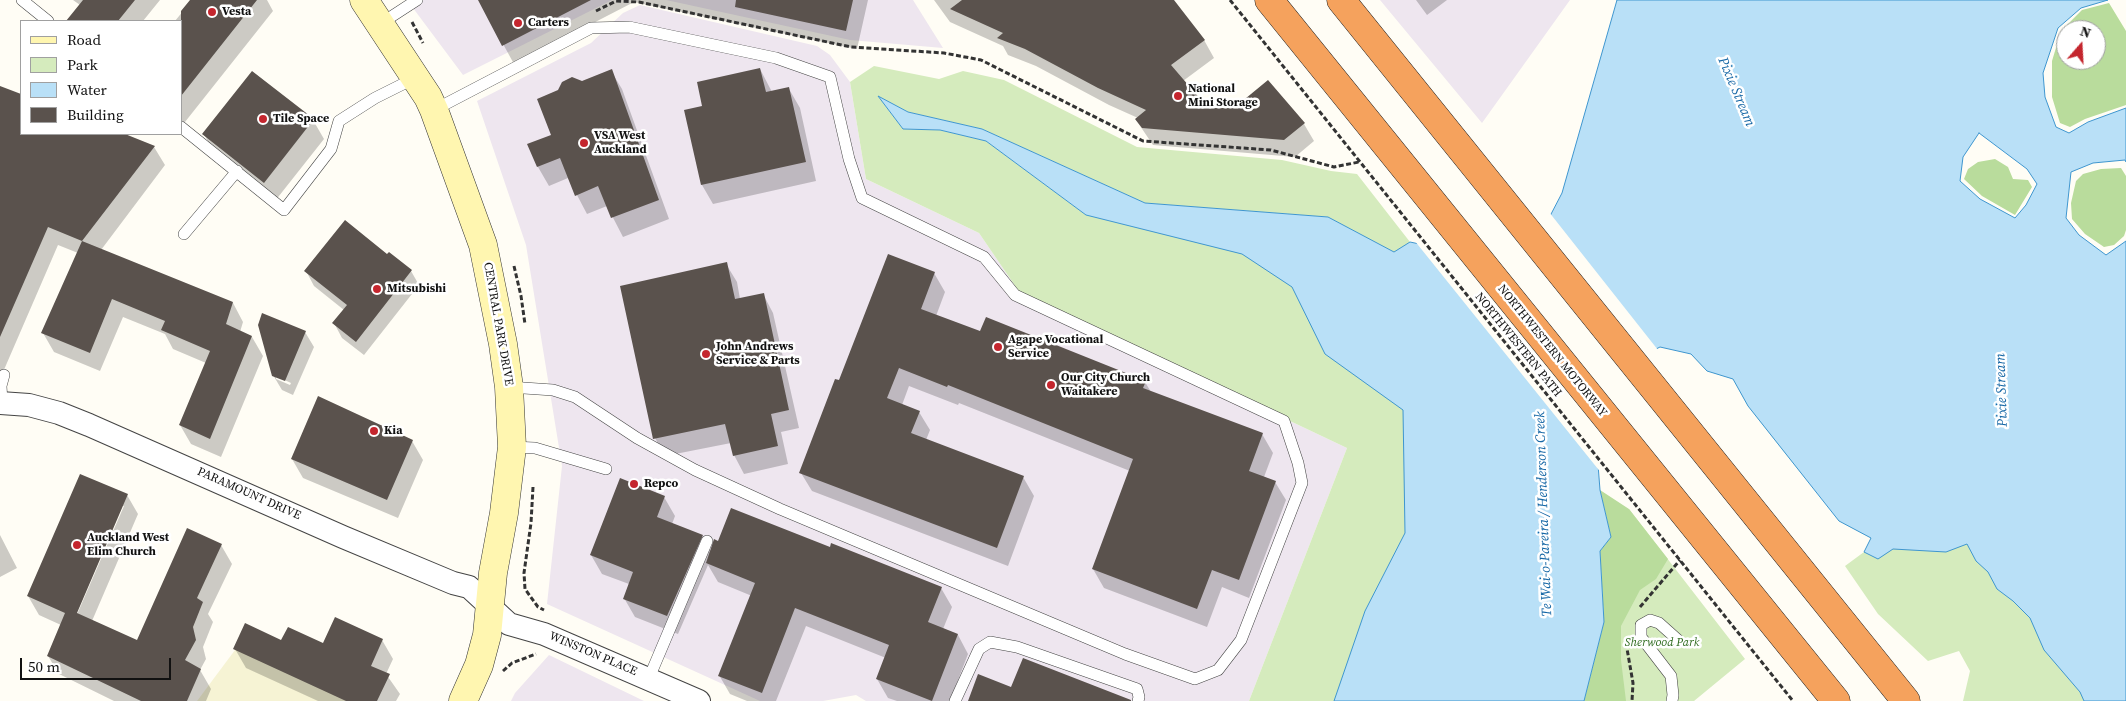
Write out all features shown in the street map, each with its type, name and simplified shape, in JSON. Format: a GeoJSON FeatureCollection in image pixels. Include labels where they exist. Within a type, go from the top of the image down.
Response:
{"type":"FeatureCollection","features":[{"type":"Feature","properties":{"kind":"highway","name":"NORTHWESTERN MOTORWAY"},"geometry":{"type":"LineString","coordinates":[[1269,0],[1836,701]]}},
{"type":"Feature","properties":{"kind":"highway"},"geometry":{"type":"LineString","coordinates":[[1341,0],[1906,701]]}},
{"type":"Feature","properties":{"kind":"main road","name":"CENTRAL PARK DRIVE"},"geometry":{"type":"LineString","coordinates":[[364,0],[416,78],[434,110],[483,245],[503,344],[509,387],[512,447],[504,513],[489,606],[487,635],[479,665],[466,700]]}},
{"type":"Feature","properties":{"kind":"street","name":"PARAMOUNT DRIVE"},"geometry":{"type":"LineString","coordinates":[[1,402],[29,405],[59,413],[89,425],[343,537],[446,580],[469,587],[489,606]]}},
{"type":"Feature","properties":{"kind":"street","name":"WINSTON PLACE"},"geometry":{"type":"LineString","coordinates":[[489,606],[509,624],[544,634],[699,701]]}},
{"type":"Feature","properties":{"kind":"lane"},"geometry":{"type":"LineString","coordinates":[[22,0],[47,20]]}},
{"type":"Feature","properties":{"kind":"lane"},"geometry":{"type":"LineString","coordinates":[[380,24],[417,0]]}},
{"type":"Feature","properties":{"kind":"lane"},"geometry":{"type":"LineString","coordinates":[[434,110],[591,28],[629,27],[776,58],[830,77],[849,159],[862,198],[984,257],[1015,295],[1284,421],[1298,463],[1302,483],[1241,640],[1218,670],[1195,679],[1125,654],[780,509],[686,465],[637,438],[574,398],[553,390],[509,387]]}},
{"type":"Feature","properties":{"kind":"lane"},"geometry":{"type":"LineString","coordinates":[[182,128],[284,210],[332,149],[339,121],[375,98],[416,78]]}},
{"type":"Feature","properties":{"kind":"lane"},"geometry":{"type":"LineString","coordinates":[[184,234],[237,171]]}},
{"type":"Feature","properties":{"kind":"lane"},"geometry":{"type":"LineString","coordinates":[[1,402],[1,386],[4,375]]}},
{"type":"Feature","properties":{"kind":"lane"},"geometry":{"type":"LineString","coordinates":[[512,447],[535,448],[606,468]]}},
{"type":"Feature","properties":{"kind":"lane"},"geometry":{"type":"LineString","coordinates":[[649,678],[707,541]]}},
{"type":"Feature","properties":{"kind":"lane"},"geometry":{"type":"LineString","coordinates":[[1672,701],[1671,676],[1640,638],[1641,625],[1650,620],[1659,623],[1678,640]]}},
{"type":"Feature","properties":{"kind":"lane"},"geometry":{"type":"LineString","coordinates":[[955,701],[979,649],[990,642],[1017,647],[1137,689],[1138,701]]}},
{"type":"Feature","properties":{"kind":"path","name":"NORTHWESTERN PATH"},"geometry":{"type":"LineString","coordinates":[[1230,0],[1793,701]]}},
{"type":"Feature","properties":{"kind":"path"},"geometry":{"type":"LineString","coordinates":[[591,14],[616,1],[639,2],[851,47],[944,53],[981,60],[1144,141],[1271,150],[1334,167],[1359,162]]}},
{"type":"Feature","properties":{"kind":"path"},"geometry":{"type":"LineString","coordinates":[[502,672],[512,663],[536,655]]}},
{"type":"Feature","properties":{"kind":"shaded area"},"geometry":{"type":"Polygon","coordinates":[[[407,0],[612,0],[463,75],[407,0]]]}},
{"type":"Feature","properties":{"kind":"shaded area"},"geometry":{"type":"Polygon","coordinates":[[[666,0],[913,0],[943,48],[850,40],[666,0]]]}},
{"type":"Feature","properties":{"kind":"shaded area"},"geometry":{"type":"Polygon","coordinates":[[[1380,0],[1570,0],[1482,123],[1380,0]]]}},
{"type":"Feature","properties":{"kind":"shaded area"},"geometry":{"type":"Polygon","coordinates":[[[640,5],[817,46],[830,55],[850,82],[866,179],[979,233],[1020,293],[1347,448],[1249,701],[866,701],[856,695],[823,701],[760,701],[547,604],[562,466],[526,245],[477,101],[591,43],[623,13],[640,5]]]}},
{"type":"Feature","properties":{"kind":"shaded area"},"geometry":{"type":"Polygon","coordinates":[[[238,646],[357,701],[197,701],[238,646]]]}},
{"type":"Feature","properties":{"kind":"shaded area"},"geometry":{"type":"Polygon","coordinates":[[[549,655],[644,701],[511,701],[515,693],[549,655]]]}},
{"type":"Feature","properties":{"kind":"green space"},"geometry":{"type":"Polygon","coordinates":[[[2109,3],[2126,31],[2126,105],[2085,119],[2070,127],[2060,123],[2052,97],[2052,61],[2056,48],[2056,70],[2106,70],[2106,20],[2072,20],[2082,10],[2109,3]]]}},
{"type":"Feature","properties":{"kind":"green space"},"geometry":{"type":"Polygon","coordinates":[[[874,66],[939,79],[963,71],[1004,80],[1137,147],[1282,160],[1331,171],[1357,174],[1410,242],[1395,253],[1328,217],[1145,203],[982,129],[908,112],[879,97],[903,129],[940,130],[986,141],[1086,215],[1400,292],[1476,701],[1249,701],[1347,448],[1020,293],[979,233],[866,179],[850,82],[874,66]]]}},
{"type":"Feature","properties":{"kind":"green space"},"geometry":{"type":"Polygon","coordinates":[[[1995,159],[2008,167],[2013,179],[2028,180],[2032,187],[2015,215],[1982,196],[1964,179],[1968,169],[1978,162],[1995,159]]]}},
{"type":"Feature","properties":{"kind":"green space"},"geometry":{"type":"Polygon","coordinates":[[[2121,168],[2126,176],[2126,230],[2124,236],[2114,245],[2104,247],[2085,234],[2072,219],[2071,203],[2076,181],[2083,174],[2101,169],[2121,168]]]}},
{"type":"Feature","properties":{"kind":"green space"},"geometry":{"type":"Polygon","coordinates":[[[1677,221],[2126,701],[1963,701],[1970,671],[1959,651],[1928,661],[1878,614],[1845,566],[1864,552],[1871,538],[1839,521],[1808,479],[1804,477],[1748,406],[1733,379],[1707,371],[1691,354],[1668,347],[1677,221]]]}},
{"type":"Feature","properties":{"kind":"green space"},"geometry":{"type":"Polygon","coordinates":[[[1600,490],[1629,509],[1668,559],[1656,579],[1640,590],[1621,626],[1621,660],[1626,701],[1584,701],[1604,622],[1600,551],[1611,537],[1600,490]]]}},
{"type":"Feature","properties":{"kind":"green space","name":"Sherwood Park"},"geometry":{"type":"Polygon","coordinates":[[[1629,509],[1745,659],[1694,701],[1588,701],[1609,621],[1629,509]]]}},
{"type":"Feature","properties":{"kind":"water"},"geometry":{"type":"Polygon","coordinates":[[[1617,0],[2108,0],[2081,8],[2067,20],[2056,20],[2056,34],[2043,73],[2045,97],[2056,127],[2069,133],[2088,122],[2126,108],[2126,162],[2125,160],[2093,163],[2071,172],[2066,218],[2079,235],[2106,255],[2126,241],[2126,701],[2084,701],[2080,692],[2044,650],[2030,618],[2013,601],[1997,589],[1988,572],[1976,561],[1967,544],[1946,552],[1893,549],[1878,559],[1864,552],[1871,538],[1839,521],[1748,406],[1733,379],[1707,371],[1691,354],[1660,347],[1619,368],[1595,426],[1600,490],[1611,537],[1600,551],[1604,622],[1584,701],[1334,701],[1365,611],[1405,533],[1403,410],[1325,354],[1292,287],[1242,254],[1086,215],[986,141],[940,130],[903,129],[878,96],[908,112],[982,129],[1145,203],[1328,217],[1394,252],[1410,242],[1524,266],[1562,193],[1617,0]],[[1979,133],[1963,157],[1960,181],[1980,199],[2015,218],[2026,205],[2037,184],[2027,169],[1979,133]]]}},
{"type":"Feature","properties":{"kind":"pier"},"geometry":{"type":"Polygon","coordinates":[[[1549,212],[1658,350],[1621,369],[1598,427],[1602,474],[1414,240],[1523,263],[1549,212]]]}},
{"type":"Feature","properties":{"kind":"building"},"geometry":{"type":"Polygon","coordinates":[[[83,0],[135,0],[119,20],[67,20],[83,0]]]}},
{"type":"Feature","properties":{"kind":"building"},"geometry":{"type":"Polygon","coordinates":[[[190,0],[257,0],[182,95],[182,20],[181,11],[190,0]]]}},
{"type":"Feature","properties":{"kind":"building","name":"Carters"},"geometry":{"type":"Polygon","coordinates":[[[478,0],[591,0],[502,46],[478,0]]]}},
{"type":"Feature","properties":{"kind":"building"},"geometry":{"type":"Polygon","coordinates":[[[736,0],[853,0],[846,31],[735,7],[736,0]]]}},
{"type":"Feature","properties":{"kind":"building"},"geometry":{"type":"Polygon","coordinates":[[[962,0],[1174,0],[1205,40],[1171,65],[1208,108],[1234,108],[1268,80],[1305,123],[1284,140],[1142,128],[1135,119],[1146,110],[1098,88],[1025,49],[997,38],[1003,33],[950,9],[962,0]]]}},
{"type":"Feature","properties":{"kind":"building"},"geometry":{"type":"Polygon","coordinates":[[[760,68],[766,92],[789,87],[806,162],[701,185],[684,110],[702,106],[697,82],[760,68]]]}},
{"type":"Feature","properties":{"kind":"building","name":"VSA West Auckland"},"geometry":{"type":"Polygon","coordinates":[[[612,69],[659,200],[611,218],[598,186],[575,196],[560,158],[537,167],[527,144],[551,135],[537,99],[558,90],[562,82],[572,77],[582,81],[612,69]]]}},
{"type":"Feature","properties":{"kind":"building"},"geometry":{"type":"Polygon","coordinates":[[[252,71],[314,119],[264,183],[202,134],[252,71]]]}},
{"type":"Feature","properties":{"kind":"building"},"geometry":{"type":"Polygon","coordinates":[[[0,86],[20,94],[20,135],[128,135],[155,146],[82,241],[48,227],[0,337],[0,86]]]}},
{"type":"Feature","properties":{"kind":"building"},"geometry":{"type":"Polygon","coordinates":[[[345,220],[387,254],[389,252],[412,270],[356,342],[332,323],[347,305],[304,271],[345,220]]]}},
{"type":"Feature","properties":{"kind":"building"},"geometry":{"type":"Polygon","coordinates":[[[82,241],[233,302],[226,324],[252,336],[210,439],[179,425],[210,351],[161,330],[165,321],[112,299],[90,353],[41,333],[82,241]]]}},
{"type":"Feature","properties":{"kind":"building"},"geometry":{"type":"Polygon","coordinates":[[[888,254],[935,272],[921,309],[980,331],[986,317],[1146,381],[1143,388],[1263,433],[1249,471],[1276,481],[1239,580],[1212,570],[1197,609],[1092,569],[1133,459],[948,385],[947,387],[899,368],[887,398],[920,411],[911,433],[1024,476],[997,548],[799,473],[835,379],[839,380],[888,254]]]}},
{"type":"Feature","properties":{"kind":"building","name":"John Andrews Service & Parts"},"geometry":{"type":"Polygon","coordinates":[[[727,262],[735,299],[764,293],[789,410],[771,414],[778,446],[733,456],[725,424],[653,439],[620,286],[727,262]]]}},
{"type":"Feature","properties":{"kind":"building"},"geometry":{"type":"Polygon","coordinates":[[[262,313],[306,331],[285,381],[272,376],[258,325],[262,313]]]}},
{"type":"Feature","properties":{"kind":"building"},"geometry":{"type":"Polygon","coordinates":[[[318,396],[413,440],[387,500],[291,459],[318,396]]]}},
{"type":"Feature","properties":{"kind":"building"},"geometry":{"type":"Polygon","coordinates":[[[80,474],[128,494],[77,613],[137,640],[187,528],[222,544],[197,598],[203,602],[193,627],[196,640],[185,660],[201,669],[187,701],[141,701],[47,656],[65,613],[27,596],[80,474]]]}},
{"type":"Feature","properties":{"kind":"building"},"geometry":{"type":"Polygon","coordinates":[[[620,478],[665,496],[657,517],[703,535],[667,616],[623,599],[633,572],[590,555],[620,478]]]}},
{"type":"Feature","properties":{"kind":"building"},"geometry":{"type":"Polygon","coordinates":[[[731,508],[830,547],[831,543],[942,587],[928,622],[958,634],[932,701],[876,679],[889,645],[795,608],[762,693],[718,676],[755,583],[706,563],[714,539],[718,541],[731,508]]]}},
{"type":"Feature","properties":{"kind":"building"},"geometry":{"type":"Polygon","coordinates":[[[335,617],[383,639],[371,666],[390,674],[377,701],[346,701],[233,649],[245,623],[281,640],[288,627],[323,643],[335,617]]]}},
{"type":"Feature","properties":{"kind":"building"},"geometry":{"type":"Polygon","coordinates":[[[1023,658],[1131,701],[968,701],[978,674],[1011,687],[1023,658]]]}},
{"type":"Feature","properties":{"kind":"place","name":"Vesta"},"geometry":{"type":"Point","coordinates":[212,12]}},
{"type":"Feature","properties":{"kind":"place","name":"Carters"},"geometry":{"type":"Point","coordinates":[518,23]}},
{"type":"Feature","properties":{"kind":"place","name":"National Mini Storage"},"geometry":{"type":"Point","coordinates":[1178,96]}},
{"type":"Feature","properties":{"kind":"place","name":"Tile Space"},"geometry":{"type":"Point","coordinates":[263,119]}},
{"type":"Feature","properties":{"kind":"place","name":"VSA West Auckland"},"geometry":{"type":"Point","coordinates":[584,143]}},
{"type":"Feature","properties":{"kind":"place","name":"Mitsubishi"},"geometry":{"type":"Point","coordinates":[377,289]}},
{"type":"Feature","properties":{"kind":"place","name":"Agape Vocational Service"},"geometry":{"type":"Point","coordinates":[998,347]}},
{"type":"Feature","properties":{"kind":"place","name":"John Andrews Service & Parts"},"geometry":{"type":"Point","coordinates":[706,354]}},
{"type":"Feature","properties":{"kind":"place","name":"Our City Church Waitakere"},"geometry":{"type":"Point","coordinates":[1051,385]}},
{"type":"Feature","properties":{"kind":"place","name":"Kia"},"geometry":{"type":"Point","coordinates":[374,431]}},
{"type":"Feature","properties":{"kind":"place","name":"Repco"},"geometry":{"type":"Point","coordinates":[634,484]}},
{"type":"Feature","properties":{"kind":"place","name":"Auckland West Elim Church"},"geometry":{"type":"Point","coordinates":[77,545]}},
{"type":"Feature","properties":{"kind":"water label","name":"Pixie Stream"},"geometry":{"type":"Point","coordinates":[1736,92]}},
{"type":"Feature","properties":{"kind":"water label","name":"Pixie Stream"},"geometry":{"type":"Point","coordinates":[2002,390]}},
{"type":"Feature","properties":{"kind":"water label","name":"Te Wai-o-Pareira / Henderson Creek"},"geometry":{"type":"Point","coordinates":[1544,514]}}]}
